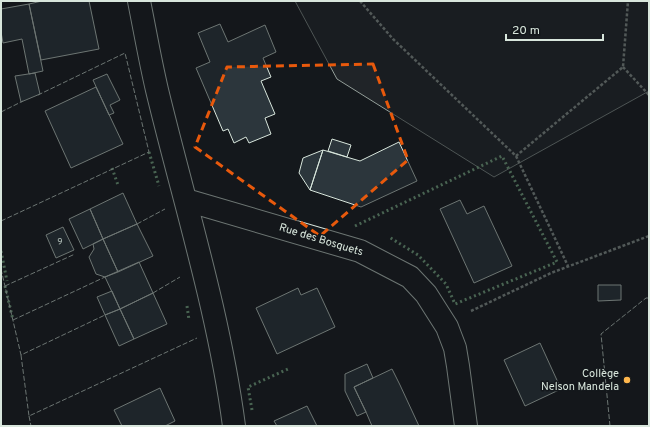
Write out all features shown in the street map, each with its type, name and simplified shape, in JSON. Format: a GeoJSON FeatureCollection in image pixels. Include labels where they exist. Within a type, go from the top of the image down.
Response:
{"type":"FeatureCollection","features":[{"type":"Feature","properties":{"kind":"street"},"geometry":{"type":"LineString","coordinates":[[139,1],[157,90],[186,200],[224,363],[234,426]]}},
{"type":"Feature","properties":{"kind":"street","name":"Rue des Bosquets"},"geometry":{"type":"LineString","coordinates":[[186,200],[360,250],[410,278],[421,288],[447,327],[458,366],[466,426]]}},
{"type":"Feature","properties":{"kind":"path"},"geometry":{"type":"LineString","coordinates":[[360,1],[393,39],[516,156],[568,266]]}},
{"type":"Feature","properties":{"kind":"path"},"geometry":{"type":"LineString","coordinates":[[516,156],[623,67],[628,1]]}},
{"type":"Feature","properties":{"kind":"path"},"geometry":{"type":"LineString","coordinates":[[623,67],[649,95]]}},
{"type":"Feature","properties":{"kind":"path"},"geometry":{"type":"LineString","coordinates":[[447,327],[463,315],[568,266],[649,236]]}},
{"type":"Feature","properties":{"kind":"highlighted area"},"geometry":{"type":"Polygon","coordinates":[[[373,64],[408,160],[320,236],[195,147],[227,67],[373,64]]]}},
{"type":"Feature","properties":{"kind":"shaded area"},"geometry":{"type":"Polygon","coordinates":[[[295,1],[649,1],[649,91],[494,177],[337,79],[295,1]]]}},
{"type":"Feature","properties":{"kind":"building"},"geometry":{"type":"Polygon","coordinates":[[[42,1],[89,1],[99,49],[41,60],[29,4],[42,1]]]}},
{"type":"Feature","properties":{"kind":"building"},"geometry":{"type":"Polygon","coordinates":[[[29,4],[43,71],[29,74],[22,39],[3,43],[1,32],[1,9],[29,4]]]}},
{"type":"Feature","properties":{"kind":"building"},"geometry":{"type":"Polygon","coordinates":[[[220,24],[228,42],[265,25],[276,52],[263,58],[271,77],[261,81],[275,114],[265,118],[271,134],[249,143],[246,137],[234,143],[228,129],[223,131],[196,68],[210,62],[198,33],[220,24]]]}},
{"type":"Feature","properties":{"kind":"building"},"geometry":{"type":"Polygon","coordinates":[[[35,73],[40,94],[21,102],[15,76],[35,73]]]}},
{"type":"Feature","properties":{"kind":"building"},"geometry":{"type":"Polygon","coordinates":[[[107,74],[120,100],[110,105],[114,113],[109,115],[93,80],[107,74]]]}},
{"type":"Feature","properties":{"kind":"building"},"geometry":{"type":"Polygon","coordinates":[[[96,87],[123,144],[71,168],[45,111],[96,87]]]}},
{"type":"Feature","properties":{"kind":"building"},"geometry":{"type":"Polygon","coordinates":[[[332,139],[351,145],[347,157],[328,151],[332,139]]]}},
{"type":"Feature","properties":{"kind":"building"},"geometry":{"type":"Polygon","coordinates":[[[399,142],[417,181],[361,207],[310,190],[323,150],[360,161],[399,142]]]}},
{"type":"Feature","properties":{"kind":"building"},"geometry":{"type":"Polygon","coordinates":[[[323,150],[310,190],[299,173],[303,158],[323,150]]]}},
{"type":"Feature","properties":{"kind":"building"},"geometry":{"type":"Polygon","coordinates":[[[123,193],[137,224],[103,239],[90,209],[123,193]]]}},
{"type":"Feature","properties":{"kind":"building"},"geometry":{"type":"Polygon","coordinates":[[[460,200],[467,214],[484,206],[512,266],[474,283],[440,209],[460,200]]]}},
{"type":"Feature","properties":{"kind":"building"},"geometry":{"type":"Polygon","coordinates":[[[90,209],[103,239],[83,249],[69,219],[90,209]]]}},
{"type":"Feature","properties":{"kind":"building"},"geometry":{"type":"Polygon","coordinates":[[[137,224],[153,256],[118,272],[103,239],[137,224]]]}},
{"type":"Feature","properties":{"kind":"building"},"geometry":{"type":"Polygon","coordinates":[[[63,227],[74,250],[56,258],[46,235],[63,227]]]}},
{"type":"Feature","properties":{"kind":"building"},"geometry":{"type":"Polygon","coordinates":[[[103,239],[118,272],[105,277],[96,274],[89,257],[94,249],[93,244],[103,239]]]}},
{"type":"Feature","properties":{"kind":"building"},"geometry":{"type":"Polygon","coordinates":[[[139,262],[153,293],[120,309],[105,277],[139,262]]]}},
{"type":"Feature","properties":{"kind":"building"},"geometry":{"type":"Polygon","coordinates":[[[598,285],[621,285],[621,300],[598,301],[598,285]]]}},
{"type":"Feature","properties":{"kind":"building"},"geometry":{"type":"Polygon","coordinates":[[[298,288],[301,295],[317,288],[335,327],[277,354],[256,308],[298,288]]]}},
{"type":"Feature","properties":{"kind":"building"},"geometry":{"type":"Polygon","coordinates":[[[112,291],[120,309],[105,315],[97,297],[112,291]]]}},
{"type":"Feature","properties":{"kind":"building"},"geometry":{"type":"Polygon","coordinates":[[[153,293],[167,324],[134,339],[120,309],[153,293]]]}},
{"type":"Feature","properties":{"kind":"building"},"geometry":{"type":"Polygon","coordinates":[[[120,309],[134,339],[119,346],[105,315],[120,309]]]}},
{"type":"Feature","properties":{"kind":"building"},"geometry":{"type":"Polygon","coordinates":[[[540,343],[561,389],[525,406],[504,360],[540,343]]]}},
{"type":"Feature","properties":{"kind":"building"},"geometry":{"type":"Polygon","coordinates":[[[367,364],[373,378],[354,387],[366,412],[357,416],[345,391],[345,374],[367,364]]]}},
{"type":"Feature","properties":{"kind":"building"},"geometry":{"type":"Polygon","coordinates":[[[392,369],[419,426],[372,426],[354,387],[392,369]]]}},
{"type":"Feature","properties":{"kind":"building"},"geometry":{"type":"Polygon","coordinates":[[[160,388],[175,421],[165,426],[122,426],[114,410],[160,388]]]}},
{"type":"Feature","properties":{"kind":"building"},"geometry":{"type":"Polygon","coordinates":[[[307,406],[317,426],[277,426],[274,421],[307,406]]]}},
{"type":"Feature","properties":{"kind":"hedge"},"geometry":{"type":"LineString","coordinates":[[149,152],[159,186]]}},
{"type":"Feature","properties":{"kind":"hedge"},"geometry":{"type":"LineString","coordinates":[[355,226],[502,156],[557,262],[455,304],[446,284],[418,255],[389,237]]}},
{"type":"Feature","properties":{"kind":"hedge"},"geometry":{"type":"LineString","coordinates":[[112,168],[118,185]]}},
{"type":"Feature","properties":{"kind":"hedge"},"geometry":{"type":"LineString","coordinates":[[1,251],[7,281]]}},
{"type":"Feature","properties":{"kind":"hedge"},"geometry":{"type":"LineString","coordinates":[[5,286],[13,320]]}},
{"type":"Feature","properties":{"kind":"hedge"},"geometry":{"type":"LineString","coordinates":[[187,306],[189,320]]}},
{"type":"Feature","properties":{"kind":"hedge"},"geometry":{"type":"LineString","coordinates":[[252,410],[248,387],[288,369]]}},
{"type":"Feature","properties":{"kind":"fence"},"geometry":{"type":"LineString","coordinates":[[1,221],[149,152],[125,53],[38,95]]}},
{"type":"Feature","properties":{"kind":"fence"},"geometry":{"type":"LineString","coordinates":[[1,112],[23,101]]}},
{"type":"Feature","properties":{"kind":"fence"},"geometry":{"type":"LineString","coordinates":[[137,224],[165,209]]}},
{"type":"Feature","properties":{"kind":"fence"},"geometry":{"type":"LineString","coordinates":[[5,286],[75,254]]}},
{"type":"Feature","properties":{"kind":"fence"},"geometry":{"type":"LineString","coordinates":[[1,269],[21,355],[105,315]]}},
{"type":"Feature","properties":{"kind":"fence"},"geometry":{"type":"LineString","coordinates":[[13,320],[105,277]]}},
{"type":"Feature","properties":{"kind":"fence"},"geometry":{"type":"LineString","coordinates":[[153,293],[180,277]]}},
{"type":"Feature","properties":{"kind":"fence"},"geometry":{"type":"LineString","coordinates":[[610,426],[601,334],[646,298],[649,298]]}},
{"type":"Feature","properties":{"kind":"fence"},"geometry":{"type":"LineString","coordinates":[[21,355],[29,416],[197,338]]}},
{"type":"Feature","properties":{"kind":"fence"},"geometry":{"type":"LineString","coordinates":[[29,416],[31,426]]}},
{"type":"Feature","properties":{"kind":"place","name":"Collège Nelson Mandela"},"geometry":{"type":"Point","coordinates":[627,380]}}]}
